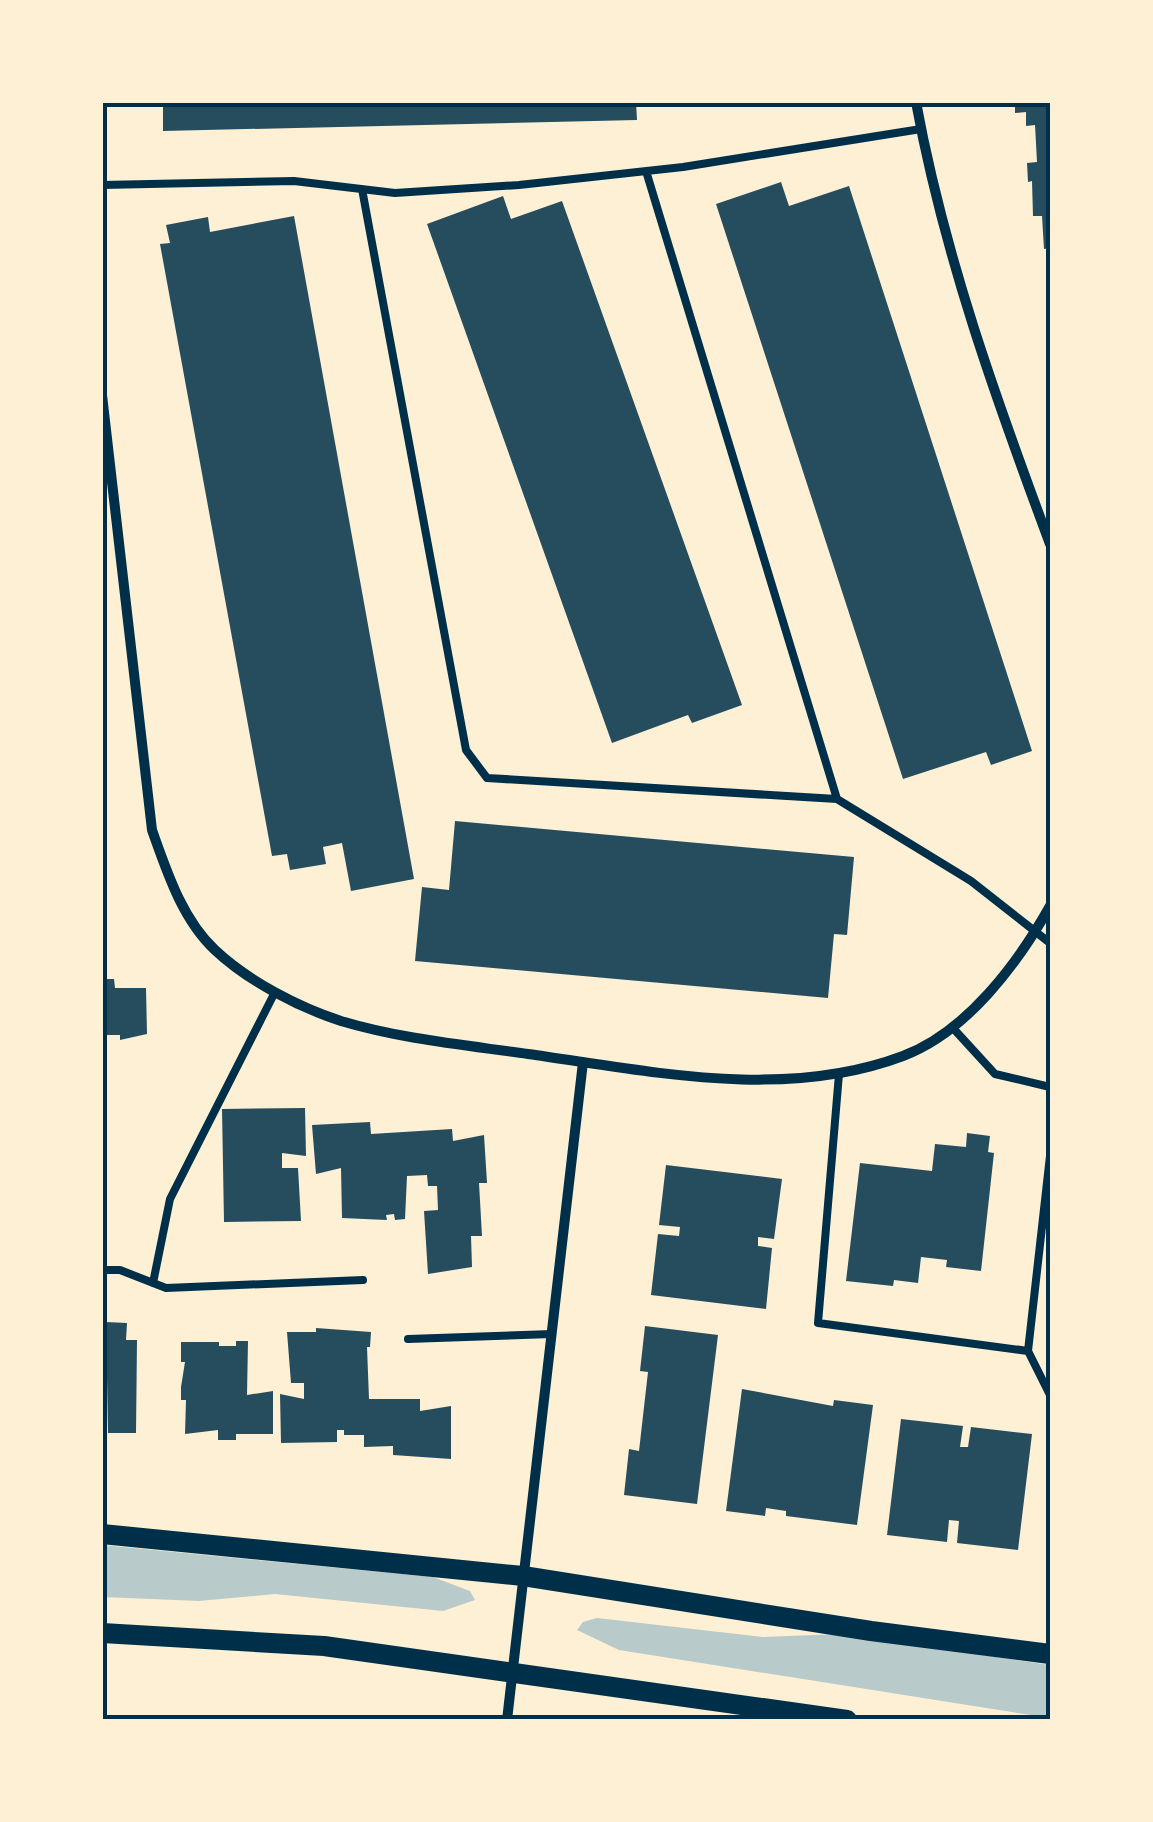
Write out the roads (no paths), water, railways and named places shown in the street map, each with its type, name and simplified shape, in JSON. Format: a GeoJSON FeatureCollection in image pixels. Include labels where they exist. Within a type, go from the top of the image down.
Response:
{"type":"FeatureCollection","features":[{"type":"Feature","properties":{"kind":"main road"},"geometry":{"type":"LineString","coordinates":[[102,1534],[523,1576],[871,1631],[1050,1654]]}},
{"type":"Feature","properties":{"kind":"main road"},"geometry":{"type":"LineString","coordinates":[[102,1633],[324,1646],[512,1669],[847,1720]]}},
{"type":"Feature","properties":{"kind":"street"},"geometry":{"type":"LineString","coordinates":[[916,102],[940,220],[971,323],[1050,544]]}},
{"type":"Feature","properties":{"kind":"street"},"geometry":{"type":"LineString","coordinates":[[102,395],[152,830],[176,894],[214,950],[275,992],[338,1020],[396,1035],[734,1080],[839,1074],[906,1055],[952,1027],[996,983],[1036,932],[1050,906]]}},
{"type":"Feature","properties":{"kind":"street"},"geometry":{"type":"LineString","coordinates":[[507,1720],[584,1062]]}},
{"type":"Feature","properties":{"kind":"lane"},"geometry":{"type":"LineString","coordinates":[[102,185],[294,181],[396,192],[466,188],[646,171],[921,129]]}},
{"type":"Feature","properties":{"kind":"lane"},"geometry":{"type":"LineString","coordinates":[[646,171],[837,799]]}},
{"type":"Feature","properties":{"kind":"lane"},"geometry":{"type":"LineString","coordinates":[[362,188],[466,750],[486,778],[837,799],[971,882],[1050,943]]}},
{"type":"Feature","properties":{"kind":"lane"},"geometry":{"type":"LineString","coordinates":[[154,1283],[170,1199],[275,992]]}},
{"type":"Feature","properties":{"kind":"lane"},"geometry":{"type":"LineString","coordinates":[[952,1027],[995,1074],[1050,1086]]}},
{"type":"Feature","properties":{"kind":"lane"},"geometry":{"type":"LineString","coordinates":[[839,1074],[818,1323],[1028,1351]]}},
{"type":"Feature","properties":{"kind":"lane"},"geometry":{"type":"LineString","coordinates":[[1050,1156],[1028,1351],[1050,1395]]}},
{"type":"Feature","properties":{"kind":"lane"},"geometry":{"type":"LineString","coordinates":[[102,1270],[120,1270],[166,1288],[363,1280]]}},
{"type":"Feature","properties":{"kind":"lane"},"geometry":{"type":"LineString","coordinates":[[408,1339],[552,1334]]}}]}
